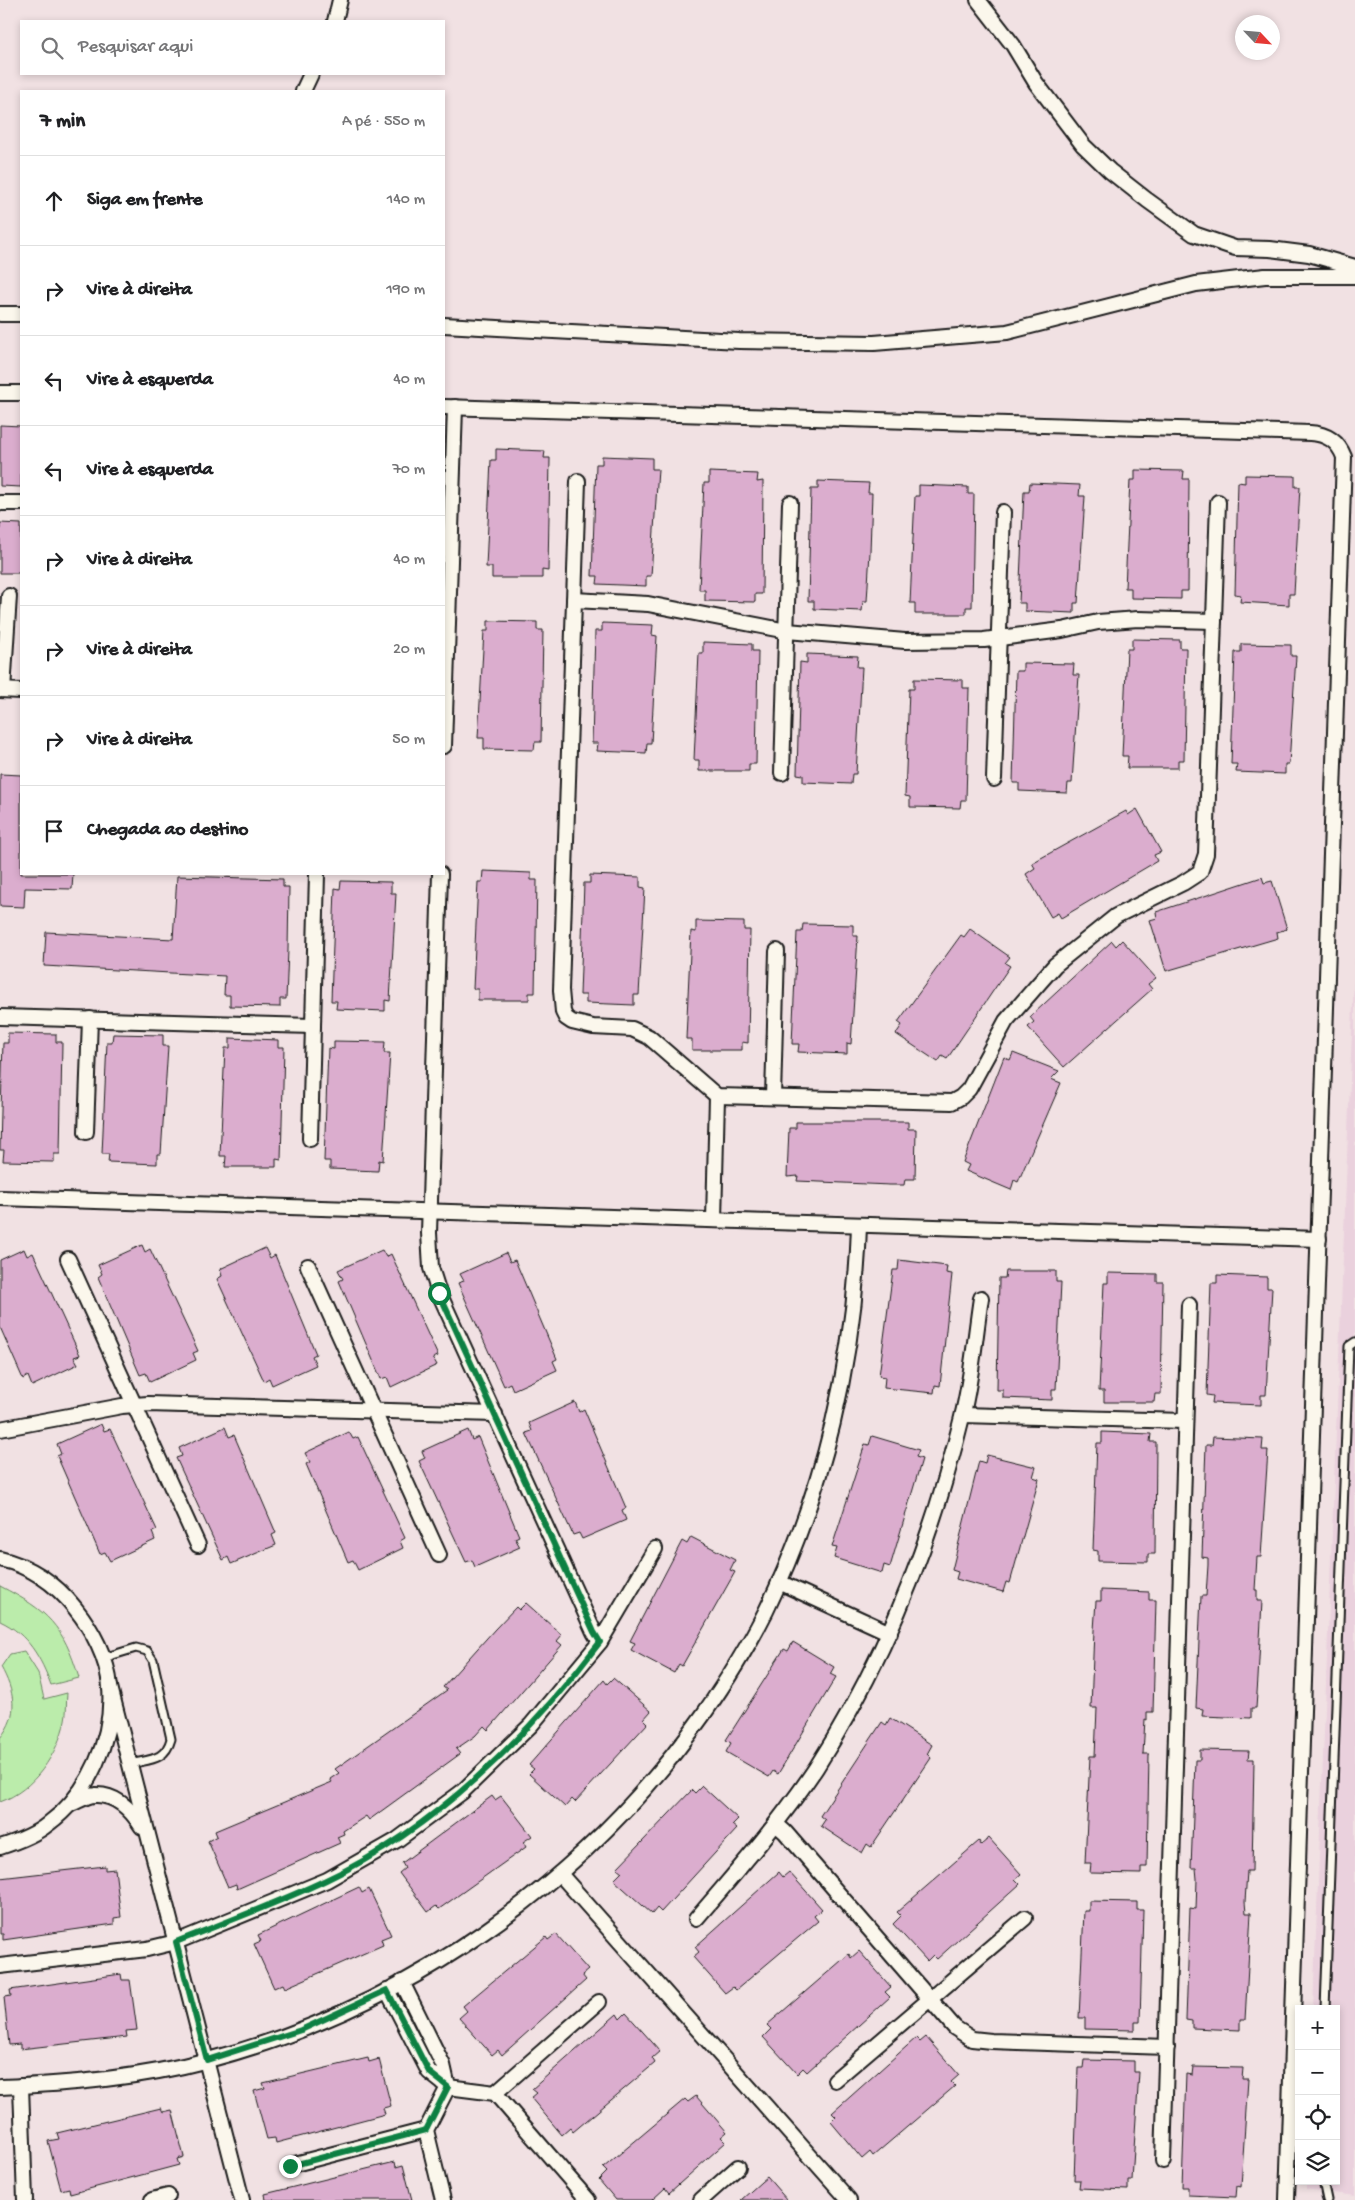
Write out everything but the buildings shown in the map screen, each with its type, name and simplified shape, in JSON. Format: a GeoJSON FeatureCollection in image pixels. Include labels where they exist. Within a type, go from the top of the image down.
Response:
{"type":"FeatureCollection","features":[{"type":"Feature","properties":{"kind":"street"},"geometry":{"type":"LineString","coordinates":[[335,20],[340,0]]}},
{"type":"Feature","properties":{"kind":"street"},"geometry":{"type":"LineString","coordinates":[[978,0],[1013,45],[1036,84],[1083,144],[1110,171],[1194,234],[1235,248],[1270,248],[1309,254],[1355,267]]}},
{"type":"Feature","properties":{"kind":"street"},"geometry":{"type":"LineString","coordinates":[[304,90],[311,75]]}},
{"type":"Feature","properties":{"kind":"street"},"geometry":{"type":"LineString","coordinates":[[445,325],[739,341],[874,343],[1007,332],[1196,284],[1265,276],[1355,276]]}},
{"type":"Feature","properties":{"kind":"street"},"geometry":{"type":"LineString","coordinates":[[0,314],[20,314]]}},
{"type":"Feature","properties":{"kind":"street"},"geometry":{"type":"LineString","coordinates":[[0,393],[20,393]]}},
{"type":"Feature","properties":{"kind":"street"},"geometry":{"type":"LineString","coordinates":[[445,645],[449,407],[1321,433],[1336,443],[1344,457],[1287,2200]]}},
{"type":"Feature","properties":{"kind":"street"},"geometry":{"type":"LineString","coordinates":[[578,481],[561,980],[563,1012],[572,1022],[593,1027],[632,1029],[649,1037],[717,1096],[952,1102],[969,1089],[1006,1021],[1055,965],[1116,916],[1183,883],[1200,872],[1206,854],[1218,502]]}},
{"type":"Feature","properties":{"kind":"street"},"geometry":{"type":"LineString","coordinates":[[0,503],[20,503]]}},
{"type":"Feature","properties":{"kind":"street"},"geometry":{"type":"LineString","coordinates":[[782,773],[790,503]]}},
{"type":"Feature","properties":{"kind":"street"},"geometry":{"type":"LineString","coordinates":[[994,779],[1003,512]]}},
{"type":"Feature","properties":{"kind":"street"},"geometry":{"type":"LineString","coordinates":[[10,596],[2,690],[20,691]]}},
{"type":"Feature","properties":{"kind":"street"},"geometry":{"type":"LineString","coordinates":[[574,600],[648,604],[786,632],[905,641],[999,638],[1062,630],[1098,622],[1130,619],[1214,621]]}},
{"type":"Feature","properties":{"kind":"street"},"geometry":{"type":"LineString","coordinates":[[310,1139],[317,875]]}},
{"type":"Feature","properties":{"kind":"street"},"geometry":{"type":"LineString","coordinates":[[440,875],[428,1233],[431,1268],[439,1293],[600,1642]]}},
{"type":"Feature","properties":{"kind":"street"},"geometry":{"type":"LineString","coordinates":[[773,1097],[777,951]]}},
{"type":"Feature","properties":{"kind":"street"},"geometry":{"type":"LineString","coordinates":[[0,1017],[313,1026]]}},
{"type":"Feature","properties":{"kind":"street"},"geometry":{"type":"LineString","coordinates":[[86,1132],[90,1019]]}},
{"type":"Feature","properties":{"kind":"street"},"geometry":{"type":"LineString","coordinates":[[714,1220],[717,1096]]}},
{"type":"Feature","properties":{"kind":"street"},"geometry":{"type":"LineString","coordinates":[[0,1198],[1319,1239]]}},
{"type":"Feature","properties":{"kind":"street"},"geometry":{"type":"LineString","coordinates":[[0,2087],[111,2079],[166,2070],[207,2060],[301,2030],[415,1976],[475,1939],[560,1874],[626,1810],[680,1748],[726,1681],[766,1611],[794,1549],[818,1480],[837,1410],[856,1278],[859,1226]]}},
{"type":"Feature","properties":{"kind":"street"},"geometry":{"type":"LineString","coordinates":[[68,1259],[198,1545]]}},
{"type":"Feature","properties":{"kind":"street"},"geometry":{"type":"LineString","coordinates":[[308,1266],[439,1555]]}},
{"type":"Feature","properties":{"kind":"street"},"geometry":{"type":"LineString","coordinates":[[696,1919],[776,1824],[815,1769],[868,1679],[890,1633],[932,1525],[962,1415],[981,1298]]}},
{"type":"Feature","properties":{"kind":"street"},"geometry":{"type":"LineString","coordinates":[[1163,2160],[1189,1305]]}},
{"type":"Feature","properties":{"kind":"street"},"geometry":{"type":"LineString","coordinates":[[0,1429],[122,1406],[148,1404],[495,1414]]}},
{"type":"Feature","properties":{"kind":"street"},"geometry":{"type":"LineString","coordinates":[[962,1415],[1185,1421]]}},
{"type":"Feature","properties":{"kind":"street"},"geometry":{"type":"LineString","coordinates":[[0,1966],[147,1949],[176,1942],[327,1880],[397,1840],[462,1792],[532,1725],[600,1642],[654,1549]]}},
{"type":"Feature","properties":{"kind":"street"},"geometry":{"type":"LineString","coordinates":[[0,1558],[18,1565],[52,1584],[84,1619],[103,1658],[242,2200]]}},
{"type":"Feature","properties":{"kind":"street"},"geometry":{"type":"LineString","coordinates":[[779,1582],[890,1633]]}},
{"type":"Feature","properties":{"kind":"street"},"geometry":{"type":"LineString","coordinates":[[0,1848],[48,1825],[83,1787],[96,1764],[105,1740],[110,1687]]}},
{"type":"Feature","properties":{"kind":"street"},"geometry":{"type":"LineString","coordinates":[[66,1807],[95,1794],[114,1798],[132,1811],[149,1838]]}},
{"type":"Feature","properties":{"kind":"street"},"geometry":{"type":"LineString","coordinates":[[776,1824],[786,1832],[929,2000],[955,2028],[972,2039],[991,2042],[1167,2047]]}},
{"type":"Feature","properties":{"kind":"street"},"geometry":{"type":"LineString","coordinates":[[560,1874],[849,2200]]}},
{"type":"Feature","properties":{"kind":"street"},"geometry":{"type":"LineString","coordinates":[[835,2080],[1025,1918]]}},
{"type":"Feature","properties":{"kind":"street"},"geometry":{"type":"LineString","coordinates":[[402,1982],[443,2065],[448,2087],[426,2130],[443,2200]]}},
{"type":"Feature","properties":{"kind":"street"},"geometry":{"type":"LineString","coordinates":[[387,1990],[429,2072],[448,2087],[494,2093],[588,2200]]}},
{"type":"Feature","properties":{"kind":"street"},"geometry":{"type":"LineString","coordinates":[[494,2093],[599,2002]]}},
{"type":"Feature","properties":{"kind":"street"},"geometry":{"type":"LineString","coordinates":[[21,2086],[25,2200]]}},
{"type":"Feature","properties":{"kind":"street"},"geometry":{"type":"LineString","coordinates":[[290,2166],[426,2130]]}},
{"type":"Feature","properties":{"kind":"street"},"geometry":{"type":"LineString","coordinates":[[701,2200],[738,2167]]}},
{"type":"Feature","properties":{"kind":"street"},"geometry":{"type":"LineString","coordinates":[[152,2200],[168,2196]]}},
{"type":"Feature","properties":{"kind":"lane"},"geometry":{"type":"LineString","coordinates":[[1326,2005],[1349,1346],[1355,1342]]}},
{"type":"Feature","properties":{"kind":"lane"},"geometry":{"type":"LineString","coordinates":[[103,1658],[136,1648],[146,1651],[153,1660],[171,1739],[168,1750],[160,1757],[130,1764]]}},
{"type":"Feature","properties":{"kind":"lane"},"geometry":{"type":"LineString","coordinates":[[1324,2185],[1327,2200]]}},
{"type":"Feature","properties":{"kind":"shaded area"},"geometry":{"type":"Polygon","coordinates":[[[1355,956],[1355,2196],[1306,2189],[1306,2185],[1340,2185],[1340,2005],[1313,2005],[1355,956]]]}},
{"type":"Feature","properties":{"kind":"green space"},"geometry":{"type":"Polygon","coordinates":[[[0,1586],[42,1612],[60,1632],[67,1645],[79,1678],[51,1685],[38,1656],[26,1640],[10,1626],[0,1621],[0,1586]]]}},
{"type":"Feature","properties":{"kind":"green space"},"geometry":{"type":"Polygon","coordinates":[[[24,1651],[38,1673],[44,1699],[67,1693],[66,1717],[57,1745],[43,1769],[24,1789],[0,1802],[0,1738],[6,1729],[13,1711],[12,1694],[1,1667],[10,1654],[24,1651]]]}},
{"type":"Feature","properties":{"kind":"route"},"geometry":{"type":"LineString","coordinates":[[290,2166],[426,2130],[448,2087],[429,2072],[387,1990],[301,2030],[207,2060],[176,1942],[327,1880],[397,1840],[462,1792],[532,1725],[600,1642],[439,1293]]}}]}
